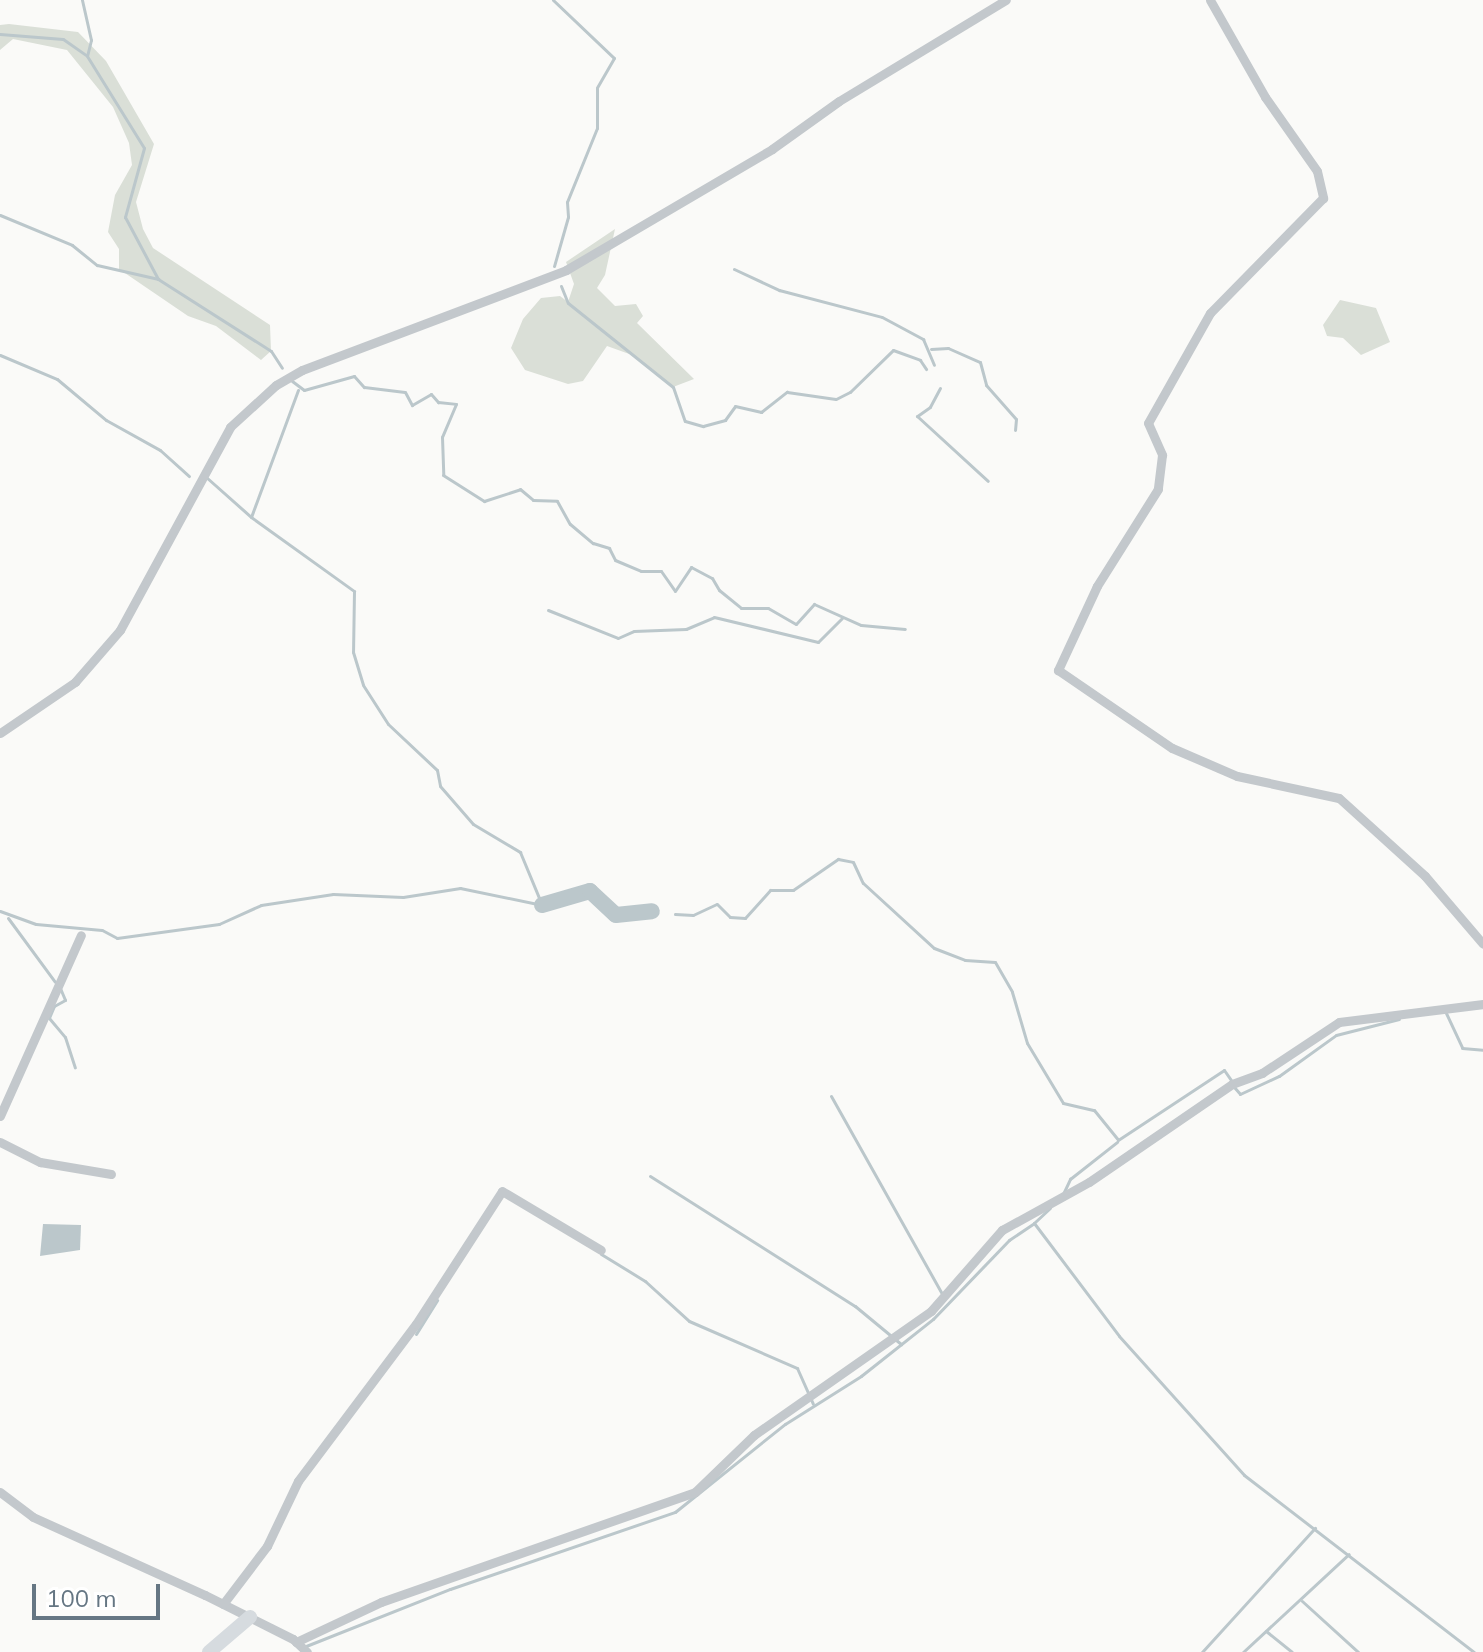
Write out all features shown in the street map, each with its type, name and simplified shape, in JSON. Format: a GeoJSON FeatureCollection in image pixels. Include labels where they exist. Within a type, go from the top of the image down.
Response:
{"type":"FeatureCollection","features":[{"type":"Feature","properties":{"kind":"street"},"geometry":{"type":"LineString","coordinates":[[0,733],[75,682],[120,630],[230,427],[276,385],[302,370],[566,270],[772,149],[839,101],[1006,0]]}},
{"type":"Feature","properties":{"kind":"street"},"geometry":{"type":"LineString","coordinates":[[1210,0],[1265,97],[1317,171],[1323,198],[1254,263],[1203,325],[1148,423],[1162,455],[1158,489],[1097,586],[1058,670],[1172,748],[1237,776],[1339,798],[1425,876],[1483,944]]}},
{"type":"Feature","properties":{"kind":"street"},"geometry":{"type":"LineString","coordinates":[[0,1116],[81,935]]}},
{"type":"Feature","properties":{"kind":"street"},"geometry":{"type":"LineString","coordinates":[[296,1642],[381,1602],[695,1492],[754,1435],[931,1311],[1002,1230],[1089,1182],[1232,1084],[1262,1073],[1339,1022],[1483,1004]]}},
{"type":"Feature","properties":{"kind":"street"},"geometry":{"type":"LineString","coordinates":[[0,1142],[55,1166],[111,1174]]}},
{"type":"Feature","properties":{"kind":"street"},"geometry":{"type":"LineString","coordinates":[[223,1604],[267,1546],[298,1481],[416,1324],[502,1191],[601,1250]]}},
{"type":"Feature","properties":{"kind":"street"},"geometry":{"type":"LineString","coordinates":[[0,1492],[33,1517],[250,1617],[296,1642],[307,1652]]}},
{"type":"Feature","properties":{"kind":"street"},"geometry":{"type":"LineString","coordinates":[[209,1652],[250,1617]]}},
{"type":"Feature","properties":{"kind":"shaded area"},"geometry":{"type":"Polygon","coordinates":[[[0,25],[78,32],[106,61],[154,144],[136,202],[143,229],[153,248],[270,325],[271,351],[261,360],[216,326],[188,316],[119,269],[119,249],[108,232],[115,195],[132,165],[129,143],[113,107],[67,50],[13,39],[0,50],[0,25]]]}},
{"type":"Feature","properties":{"kind":"shaded area"},"geometry":{"type":"Polygon","coordinates":[[[615,229],[605,275],[597,288],[615,306],[636,304],[643,316],[637,323],[694,379],[673,387],[632,355],[607,346],[583,381],[568,384],[525,370],[511,348],[523,319],[541,298],[560,296],[568,302],[574,284],[566,262],[615,229]]]}},
{"type":"Feature","properties":{"kind":"shaded area"},"geometry":{"type":"Polygon","coordinates":[[[1340,300],[1376,308],[1390,342],[1361,355],[1343,338],[1327,336],[1323,325],[1340,300]]]}},
{"type":"Feature","properties":{"kind":"shaded area"},"geometry":{"type":"Polygon","coordinates":[[[43,1224],[81,1225],[80,1250],[40,1256],[43,1224]]]}},
{"type":"Feature","properties":{"kind":"waterway"},"geometry":{"type":"LineString","coordinates":[[82,0],[91,40],[87,56]]}},
{"type":"Feature","properties":{"kind":"waterway"},"geometry":{"type":"LineString","coordinates":[[553,0],[614,58],[597,88],[597,128],[567,202],[568,217],[554,266]]}},
{"type":"Feature","properties":{"kind":"waterway"},"geometry":{"type":"LineString","coordinates":[[0,34],[63,39],[87,56],[144,148],[125,217],[158,279],[271,351],[282,368]]}},
{"type":"Feature","properties":{"kind":"waterway"},"geometry":{"type":"LineString","coordinates":[[0,215],[72,245],[97,265],[158,279]]}},
{"type":"Feature","properties":{"kind":"waterway"},"geometry":{"type":"LineString","coordinates":[[734,269],[779,290],[882,317],[923,339],[934,365]]}},
{"type":"Feature","properties":{"kind":"waterway"},"geometry":{"type":"LineString","coordinates":[[561,286],[568,303],[673,387],[685,421],[703,426],[725,420],[735,406],[761,412],[787,392],[836,399],[850,392],[893,350],[920,360],[926,369]]}},
{"type":"Feature","properties":{"kind":"waterway"},"geometry":{"type":"LineString","coordinates":[[931,349],[948,348],[980,362],[986,385],[1016,419],[1015,430]]}},
{"type":"Feature","properties":{"kind":"waterway"},"geometry":{"type":"LineString","coordinates":[[0,355],[57,379],[106,420],[160,450],[189,476]]}},
{"type":"Feature","properties":{"kind":"waterway"},"geometry":{"type":"LineString","coordinates":[[292,381],[304,390],[354,376],[364,387],[405,392],[412,405],[431,394],[438,402],[456,404],[442,437],[443,475],[484,501],[520,489],[533,500],[557,501],[570,524],[593,543],[609,548],[615,560],[641,571],[661,571],[675,591],[691,567],[712,578],[719,590],[741,608],[768,608],[796,624],[814,604],[861,625],[905,629]]}},
{"type":"Feature","properties":{"kind":"waterway"},"geometry":{"type":"LineString","coordinates":[[940,388],[930,407],[917,416],[988,481]]}},
{"type":"Feature","properties":{"kind":"waterway"},"geometry":{"type":"LineString","coordinates":[[298,390],[251,517],[354,591],[353,652],[363,685],[388,724],[437,770],[440,786],[473,824],[520,852],[542,905]]}},
{"type":"Feature","properties":{"kind":"waterway"},"geometry":{"type":"LineString","coordinates":[[206,477],[251,517]]}},
{"type":"Feature","properties":{"kind":"waterway"},"geometry":{"type":"LineString","coordinates":[[548,610],[618,638],[634,631],[686,629],[714,617],[818,642],[842,618]]}},
{"type":"Feature","properties":{"kind":"waterway"},"geometry":{"type":"LineString","coordinates":[[675,914],[693,915],[717,904],[730,917],[745,918],[770,890],[793,890],[838,859],[853,862],[863,883],[934,948],[965,960],[995,962],[1012,992],[1027,1043],[1063,1103],[1094,1110],[1118,1140],[1224,1070],[1231,1080]]}},
{"type":"Feature","properties":{"kind":"waterway"},"geometry":{"type":"LineString","coordinates":[[0,911],[36,924],[102,930],[117,938],[219,924],[261,905],[333,894],[403,897],[460,888],[542,905]]}},
{"type":"Feature","properties":{"kind":"waterway"},"geometry":{"type":"LineString","coordinates":[[542,905],[590,891],[616,915],[652,911]]}},
{"type":"Feature","properties":{"kind":"waterway"},"geometry":{"type":"LineString","coordinates":[[8,918],[55,982]]}},
{"type":"Feature","properties":{"kind":"waterway"},"geometry":{"type":"LineString","coordinates":[[60,988],[65,1000],[54,1006],[49,1018],[65,1037],[75,1067]]}},
{"type":"Feature","properties":{"kind":"waterway"},"geometry":{"type":"LineString","coordinates":[[1446,1013],[1462,1048],[1483,1050]]}},
{"type":"Feature","properties":{"kind":"waterway"},"geometry":{"type":"LineString","coordinates":[[1234,1087],[1240,1094],[1279,1076],[1336,1035],[1399,1019]]}},
{"type":"Feature","properties":{"kind":"waterway"},"geometry":{"type":"LineString","coordinates":[[831,1096],[942,1294]]}},
{"type":"Feature","properties":{"kind":"waterway"},"geometry":{"type":"LineString","coordinates":[[1063,1194],[1070,1179],[1117,1142]]}},
{"type":"Feature","properties":{"kind":"waterway"},"geometry":{"type":"LineString","coordinates":[[650,1176],[855,1306],[901,1344]]}},
{"type":"Feature","properties":{"kind":"waterway"},"geometry":{"type":"LineString","coordinates":[[1050,1208],[1034,1223],[1119,1336],[1244,1475],[1474,1652]]}},
{"type":"Feature","properties":{"kind":"waterway"},"geometry":{"type":"LineString","coordinates":[[306,1646],[450,1589],[675,1512],[785,1424],[861,1376],[933,1319],[1009,1240],[1034,1223]]}},
{"type":"Feature","properties":{"kind":"waterway"},"geometry":{"type":"LineString","coordinates":[[601,1254],[645,1281],[689,1321],[797,1368],[813,1404]]}},
{"type":"Feature","properties":{"kind":"waterway"},"geometry":{"type":"LineString","coordinates":[[416,1334],[437,1300]]}},
{"type":"Feature","properties":{"kind":"waterway"},"geometry":{"type":"LineString","coordinates":[[1202,1652],[1315,1528]]}},
{"type":"Feature","properties":{"kind":"waterway"},"geometry":{"type":"LineString","coordinates":[[1243,1652],[1349,1554]]}},
{"type":"Feature","properties":{"kind":"waterway"},"geometry":{"type":"LineString","coordinates":[[1302,1601],[1358,1652]]}},
{"type":"Feature","properties":{"kind":"waterway"},"geometry":{"type":"LineString","coordinates":[[1266,1631],[1292,1652]]}}]}
